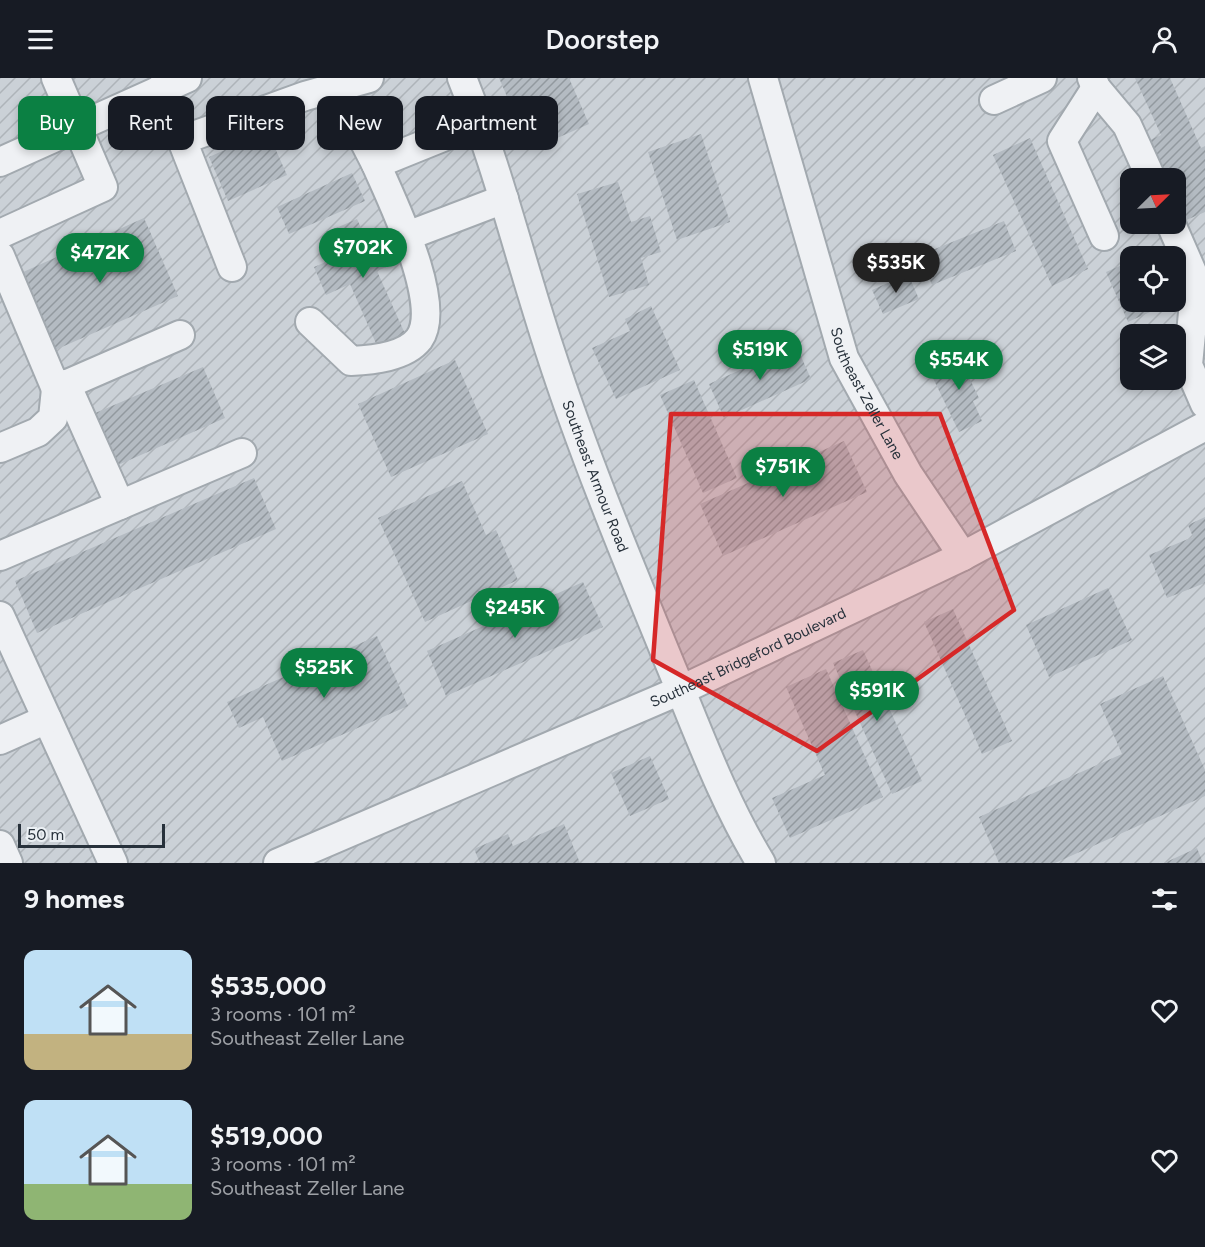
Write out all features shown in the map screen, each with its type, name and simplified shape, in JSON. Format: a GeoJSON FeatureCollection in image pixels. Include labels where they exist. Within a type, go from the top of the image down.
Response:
{"type":"FeatureCollection","features":[{"type":"Feature","properties":{"kind":"street"},"geometry":{"type":"LineString","coordinates":[[56,78],[64,96]]}},
{"type":"Feature","properties":{"kind":"street"},"geometry":{"type":"LineString","coordinates":[[96,119],[187,78]]}},
{"type":"Feature","properties":{"kind":"street"},"geometry":{"type":"LineString","coordinates":[[194,136],[305,96],[369,78]]}},
{"type":"Feature","properties":{"kind":"street","name":"Southeast Armour Road"},"geometry":{"type":"LineString","coordinates":[[462,78],[469,96]]}},
{"type":"Feature","properties":{"kind":"street","name":"Southeast Zeller Lane"},"geometry":{"type":"LineString","coordinates":[[763,78],[844,358],[908,474],[963,556]]}},
{"type":"Feature","properties":{"kind":"street"},"geometry":{"type":"LineString","coordinates":[[994,100],[1042,78]]}},
{"type":"Feature","properties":{"kind":"street"},"geometry":{"type":"LineString","coordinates":[[1104,236],[1062,141],[1094,83],[1127,125],[1146,168]]}},
{"type":"Feature","properties":{"kind":"street"},"geometry":{"type":"LineString","coordinates":[[310,322],[351,361],[374,360],[411,347],[421,337],[426,310],[414,253],[376,164],[337,88]]}},
{"type":"Feature","properties":{"kind":"street"},"geometry":{"type":"LineString","coordinates":[[159,90],[162,96]]}},
{"type":"Feature","properties":{"kind":"street"},"geometry":{"type":"LineString","coordinates":[[376,164],[415,149]]}},
{"type":"Feature","properties":{"kind":"street"},"geometry":{"type":"LineString","coordinates":[[0,162],[27,150]]}},
{"type":"Feature","properties":{"kind":"street"},"geometry":{"type":"LineString","coordinates":[[0,234],[103,187],[88,150]]}},
{"type":"Feature","properties":{"kind":"street"},"geometry":{"type":"LineString","coordinates":[[186,150],[232,267]]}},
{"type":"Feature","properties":{"kind":"street","name":"Southeast Armour Road"},"geometry":{"type":"LineString","coordinates":[[489,150],[550,351],[608,511],[744,836],[761,863]]}},
{"type":"Feature","properties":{"kind":"street"},"geometry":{"type":"LineString","coordinates":[[407,236],[504,199]]}},
{"type":"Feature","properties":{"kind":"street"},"geometry":{"type":"LineString","coordinates":[[1175,234],[1196,281],[1188,365],[1202,386]]}},
{"type":"Feature","properties":{"kind":"street"},"geometry":{"type":"LineString","coordinates":[[0,256],[120,505]]}},
{"type":"Feature","properties":{"kind":"street"},"geometry":{"type":"LineString","coordinates":[[61,386],[180,334]]}},
{"type":"Feature","properties":{"kind":"street"},"geometry":{"type":"LineString","coordinates":[[0,448],[38,432],[53,418],[61,386]]}},
{"type":"Feature","properties":{"kind":"street","name":"Southeast Bridgeford Boulevard"},"geometry":{"type":"LineString","coordinates":[[278,863],[681,690],[963,556],[1205,426]]}},
{"type":"Feature","properties":{"kind":"street"},"geometry":{"type":"LineString","coordinates":[[0,556],[242,453]]}},
{"type":"Feature","properties":{"kind":"street"},"geometry":{"type":"LineString","coordinates":[[0,616],[113,863]]}},
{"type":"Feature","properties":{"kind":"street"},"geometry":{"type":"LineString","coordinates":[[0,740],[47,719]]}},
{"type":"Feature","properties":{"kind":"street"},"geometry":{"type":"LineString","coordinates":[[0,845],[8,863]]}},
{"type":"Feature","properties":{"kind":"highlighted area"},"geometry":{"type":"Polygon","coordinates":[[[671,414],[940,414],[1014,610],[817,751],[653,660],[671,414]]]}},
{"type":"Feature","properties":{"kind":"shaded area"},"geometry":{"type":"Polygon","coordinates":[[[0,78],[1205,78],[1205,863],[0,863],[0,78]]]}},
{"type":"Feature","properties":{"kind":"building"},"geometry":{"type":"Polygon","coordinates":[[[499,78],[569,78],[589,124],[558,138],[558,96],[507,96],[499,78]]]}},
{"type":"Feature","properties":{"kind":"building"},"geometry":{"type":"Polygon","coordinates":[[[1135,78],[1170,78],[1201,148],[1205,146],[1205,212],[1186,220],[1186,168],[1160,168],[1148,141],[1161,135],[1135,78]]]}},
{"type":"Feature","properties":{"kind":"building"},"geometry":{"type":"Polygon","coordinates":[[[701,134],[730,222],[677,240],[648,152],[701,134]]]}},
{"type":"Feature","properties":{"kind":"building"},"geometry":{"type":"Polygon","coordinates":[[[1030,138],[1088,269],[1052,286],[993,155],[1030,138]]]}},
{"type":"Feature","properties":{"kind":"building"},"geometry":{"type":"Polygon","coordinates":[[[225,150],[276,150],[287,175],[228,201],[209,157],[225,150]]]}},
{"type":"Feature","properties":{"kind":"building"},"geometry":{"type":"Polygon","coordinates":[[[352,173],[365,201],[289,234],[277,207],[352,173]]]}},
{"type":"Feature","properties":{"kind":"building"},"geometry":{"type":"Polygon","coordinates":[[[618,182],[631,222],[650,216],[661,252],[641,258],[649,285],[609,297],[577,194],[618,182]]]}},
{"type":"Feature","properties":{"kind":"building"},"geometry":{"type":"Polygon","coordinates":[[[144,218],[178,296],[55,350],[21,273],[144,218]]]}},
{"type":"Feature","properties":{"kind":"building"},"geometry":{"type":"Polygon","coordinates":[[[357,219],[368,243],[382,237],[393,264],[377,271],[406,336],[378,348],[350,284],[326,295],[314,267],[340,256],[329,231],[357,219]]]}},
{"type":"Feature","properties":{"kind":"building"},"geometry":{"type":"Polygon","coordinates":[[[1004,221],[1016,251],[932,285],[920,255],[1004,221]]]}},
{"type":"Feature","properties":{"kind":"building"},"geometry":{"type":"Polygon","coordinates":[[[1120,266],[1120,304],[1106,272],[1120,266]]]}},
{"type":"Feature","properties":{"kind":"building"},"geometry":{"type":"Polygon","coordinates":[[[908,274],[919,299],[883,314],[872,290],[908,274]]]}},
{"type":"Feature","properties":{"kind":"building"},"geometry":{"type":"Polygon","coordinates":[[[651,306],[680,370],[616,399],[592,348],[630,331],[625,319],[651,306]]]}},
{"type":"Feature","properties":{"kind":"building"},"geometry":{"type":"Polygon","coordinates":[[[1124,312],[1150,312],[1128,322],[1124,312]]]}},
{"type":"Feature","properties":{"kind":"building"},"geometry":{"type":"Polygon","coordinates":[[[796,345],[811,379],[724,418],[709,384],[796,345]]]}},
{"type":"Feature","properties":{"kind":"building"},"geometry":{"type":"Polygon","coordinates":[[[971,353],[977,365],[966,371],[979,398],[973,401],[982,421],[959,432],[930,372],[971,353]]]}},
{"type":"Feature","properties":{"kind":"building"},"geometry":{"type":"Polygon","coordinates":[[[455,360],[488,434],[391,477],[358,404],[455,360]]]}},
{"type":"Feature","properties":{"kind":"building"},"geometry":{"type":"Polygon","coordinates":[[[203,367],[225,418],[109,469],[86,417],[203,367]]]}},
{"type":"Feature","properties":{"kind":"building"},"geometry":{"type":"Polygon","coordinates":[[[694,380],[737,478],[703,493],[660,395],[694,380]]]}},
{"type":"Feature","properties":{"kind":"building"},"geometry":{"type":"Polygon","coordinates":[[[844,441],[867,492],[723,556],[700,504],[844,441]]]}},
{"type":"Feature","properties":{"kind":"building"},"geometry":{"type":"Polygon","coordinates":[[[254,478],[276,529],[37,633],[15,581],[254,478]]]}},
{"type":"Feature","properties":{"kind":"building"},"geometry":{"type":"Polygon","coordinates":[[[462,481],[486,535],[496,530],[518,580],[425,622],[378,518],[462,481]]]}},
{"type":"Feature","properties":{"kind":"building"},"geometry":{"type":"Polygon","coordinates":[[[1205,517],[1205,583],[1167,598],[1149,555],[1193,537],[1188,525],[1205,517]]]}},
{"type":"Feature","properties":{"kind":"building"},"geometry":{"type":"Polygon","coordinates":[[[583,582],[603,627],[446,696],[427,651],[583,582]]]}},
{"type":"Feature","properties":{"kind":"building"},"geometry":{"type":"Polygon","coordinates":[[[1108,588],[1132,640],[1049,677],[1026,625],[1108,588]]]}},
{"type":"Feature","properties":{"kind":"building"},"geometry":{"type":"Polygon","coordinates":[[[953,609],[1012,741],[982,754],[924,622],[953,609]]]}},
{"type":"Feature","properties":{"kind":"building"},"geometry":{"type":"Polygon","coordinates":[[[377,636],[408,706],[282,761],[263,717],[239,728],[227,702],[377,636]]]}},
{"type":"Feature","properties":{"kind":"building"},"geometry":{"type":"Polygon","coordinates":[[[863,650],[922,781],[892,794],[833,663],[863,650]]]}},
{"type":"Feature","properties":{"kind":"building"},"geometry":{"type":"Polygon","coordinates":[[[826,669],[883,797],[790,838],[772,798],[825,775],[786,687],[826,669]]]}},
{"type":"Feature","properties":{"kind":"building"},"geometry":{"type":"Polygon","coordinates":[[[1163,676],[1205,770],[1205,796],[1055,863],[999,863],[979,817],[1122,754],[1100,704],[1163,676]]]}},
{"type":"Feature","properties":{"kind":"building"},"geometry":{"type":"Polygon","coordinates":[[[650,756],[669,799],[630,816],[611,773],[650,756]]]}},
{"type":"Feature","properties":{"kind":"building"},"geometry":{"type":"Polygon","coordinates":[[[564,824],[580,863],[480,863],[474,849],[508,834],[513,846],[564,824]]]}},
{"type":"Feature","properties":{"kind":"building"},"geometry":{"type":"Polygon","coordinates":[[[1197,848],[1203,863],[1164,863],[1197,848]]]}}]}
